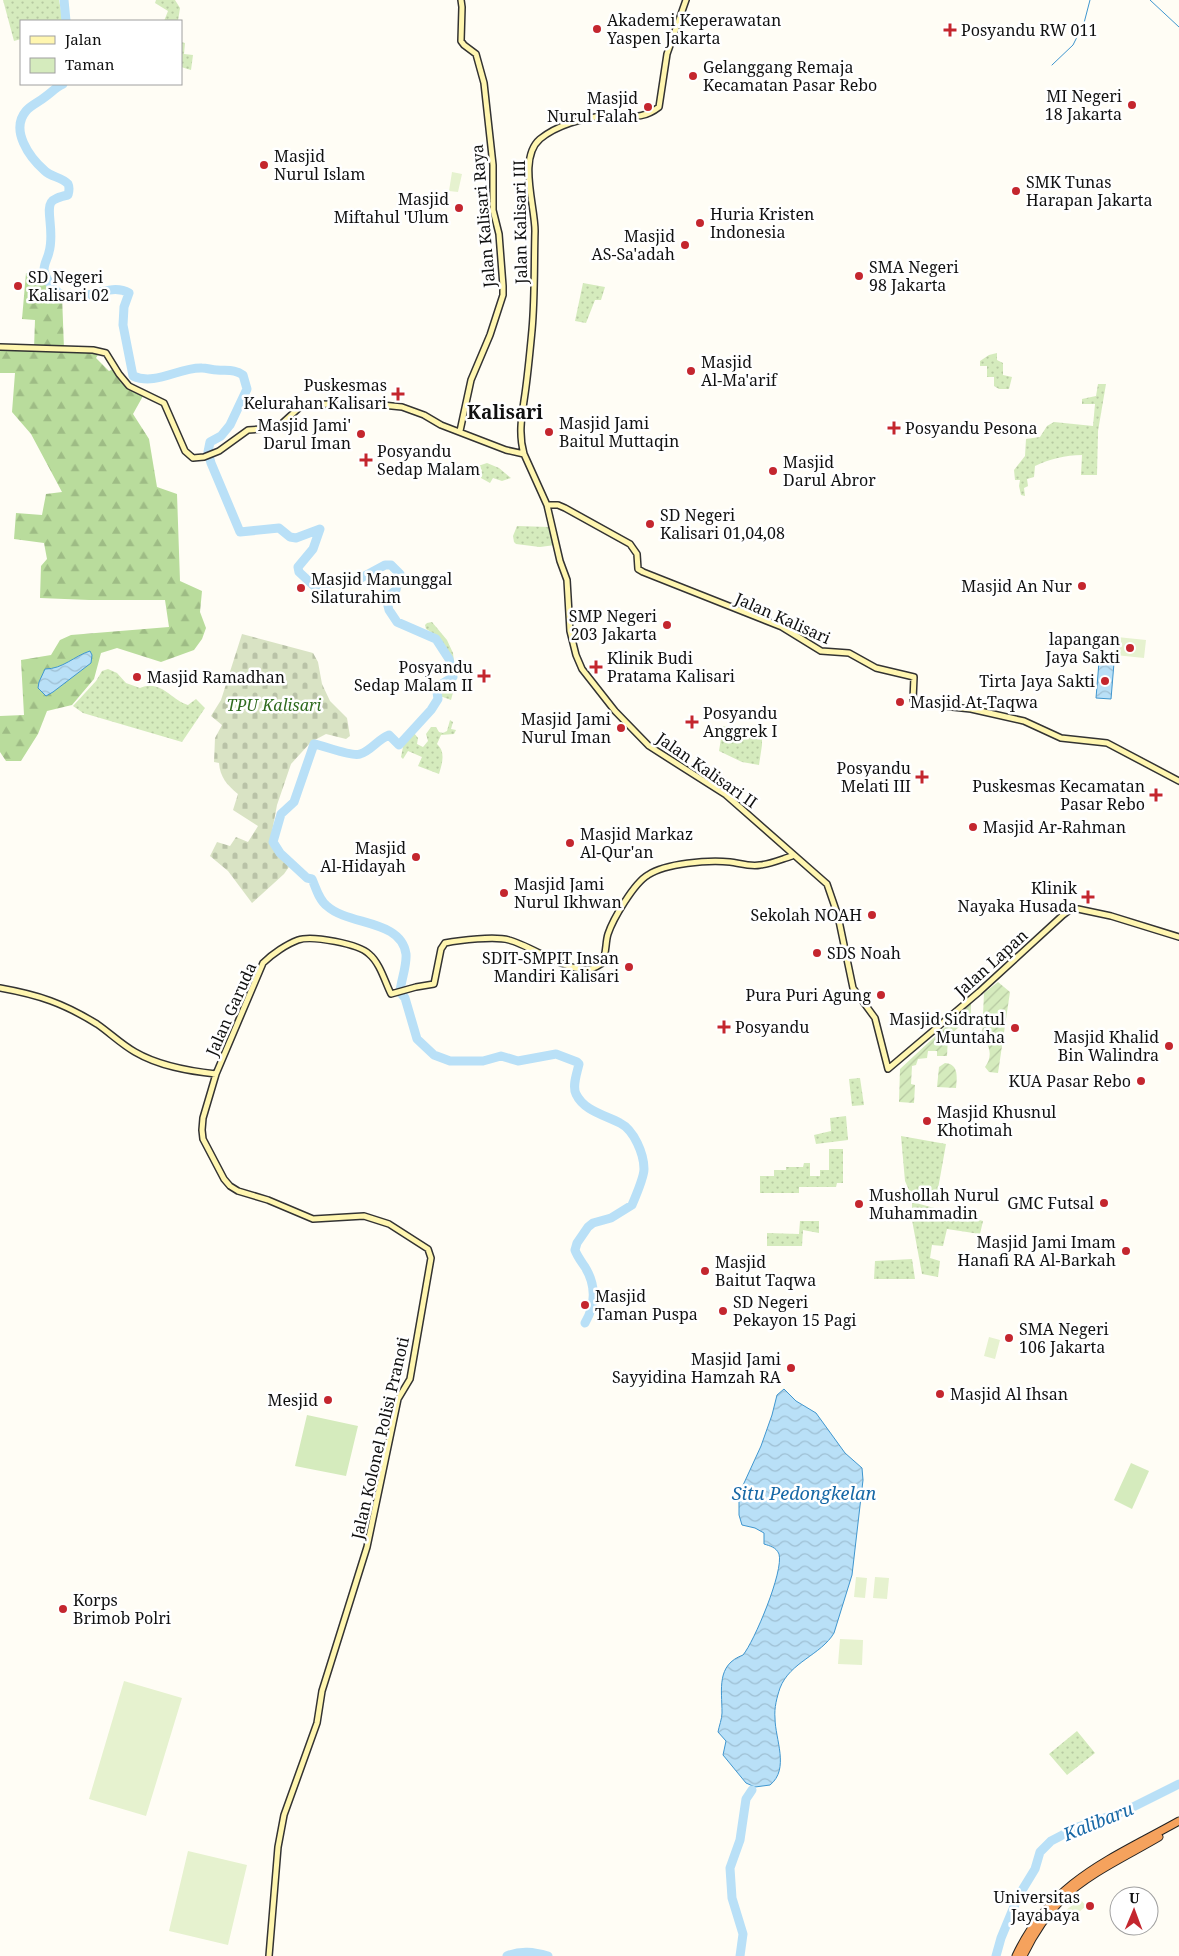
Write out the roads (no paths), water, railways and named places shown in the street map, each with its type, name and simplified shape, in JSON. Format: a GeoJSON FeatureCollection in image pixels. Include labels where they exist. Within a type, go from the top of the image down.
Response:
{"type":"FeatureCollection","features":[{"type":"Feature","properties":{"kind":"highway"},"geometry":{"type":"LineString","coordinates":[[1016,1956],[1032,1928],[1048,1910],[1080,1884],[1179,1821]]}},
{"type":"Feature","properties":{"kind":"highway"},"geometry":{"type":"LineString","coordinates":[[1163,1832],[1179,1826]]}},
{"type":"Feature","properties":{"kind":"highway"},"geometry":{"type":"LineString","coordinates":[[1023,1956],[1048,1910]]}},
{"type":"Feature","properties":{"kind":"street","name":"Jalan Kalisari Raya"},"geometry":{"type":"LineString","coordinates":[[460,431],[471,380],[490,336],[502,299],[504,286],[500,238],[493,210],[492,165],[486,94],[476,54],[463,44],[461,39],[463,23],[461,0]]}},
{"type":"Feature","properties":{"kind":"street","name":"Jalan Kalisari III"},"geometry":{"type":"LineString","coordinates":[[524,454],[520,422],[532,331],[535,262],[535,226],[529,167],[531,152],[542,137],[565,126],[605,116],[645,116],[659,107],[667,54],[686,0]]}},
{"type":"Feature","properties":{"kind":"street"},"geometry":{"type":"LineString","coordinates":[[0,347],[106,352],[119,374],[129,386],[165,405],[188,454],[193,458],[212,455],[246,431],[275,429],[286,422],[298,408],[313,404],[402,407],[424,415],[441,425],[506,450],[524,454],[547,505]]}},
{"type":"Feature","properties":{"kind":"street","name":"Jalan Kalisari"},"geometry":{"type":"LineString","coordinates":[[547,505],[563,507],[630,544],[636,552],[638,568],[643,572],[782,627],[820,650],[832,653],[849,653],[876,668],[914,677],[915,703],[972,709],[1020,720],[1062,738],[1107,742],[1179,781]]}},
{"type":"Feature","properties":{"kind":"street","name":"Jalan Kalisari II"},"geometry":{"type":"LineString","coordinates":[[547,505],[560,561],[568,582],[568,615],[572,642],[578,662],[587,677],[626,723],[649,746],[729,798],[792,856],[827,884],[838,916],[853,988],[875,1018],[888,1069]]}},
{"type":"Feature","properties":{"kind":"street","name":"Jalan Garuda"},"geometry":{"type":"LineString","coordinates":[[216,1074],[242,1017],[263,964],[294,942],[304,939],[320,940],[337,942],[363,950],[373,958],[394,993],[436,982],[441,949],[445,943],[494,938],[508,940],[572,967],[579,969],[593,968],[603,960],[608,934],[616,918],[632,892],[646,876],[664,869],[690,864],[721,861],[760,865],[792,856]]}},
{"type":"Feature","properties":{"kind":"street","name":"Jalan Lapan"},"geometry":{"type":"LineString","coordinates":[[888,1069],[979,992],[1063,915],[1072,909],[1078,908],[1111,916],[1179,938]]}},
{"type":"Feature","properties":{"kind":"street"},"geometry":{"type":"LineString","coordinates":[[0,988],[37,995],[58,1003],[98,1025],[136,1052],[152,1059],[181,1069],[216,1074]]}},
{"type":"Feature","properties":{"kind":"street","name":"Jalan Kolonel Polisi Pranoti"},"geometry":{"type":"LineString","coordinates":[[216,1074],[204,1112],[202,1132],[215,1162],[230,1186],[238,1191],[268,1200],[313,1219],[364,1216],[384,1222],[428,1250],[431,1258],[410,1379],[398,1399],[367,1547],[322,1691],[317,1723],[284,1815],[278,1847],[269,1956]]}},
{"type":"Feature","properties":{"kind":"water"},"geometry":{"type":"Polygon","coordinates":[[[90,651],[92,655],[91,663],[53,692],[46,696],[38,688],[45,669],[63,665],[90,651]]]}},
{"type":"Feature","properties":{"kind":"water","name":"Tirta Jaya Sakti"},"geometry":{"type":"Polygon","coordinates":[[[1099,662],[1114,663],[1111,699],[1096,698],[1099,662]]]}},
{"type":"Feature","properties":{"kind":"water","name":"Situ Pedongkelan"},"geometry":{"type":"Polygon","coordinates":[[[784,1389],[796,1401],[816,1413],[845,1453],[862,1468],[863,1480],[852,1575],[834,1633],[828,1641],[791,1672],[780,1688],[775,1714],[780,1753],[779,1771],[770,1785],[755,1787],[746,1783],[723,1755],[726,1741],[718,1732],[722,1715],[722,1679],[724,1671],[734,1659],[743,1655],[748,1648],[761,1622],[777,1575],[779,1554],[775,1548],[764,1544],[764,1533],[755,1528],[742,1525],[739,1515],[739,1494],[761,1446],[777,1395],[784,1389]]]}},
{"type":"Feature","properties":{"kind":"waterway"},"geometry":{"type":"LineString","coordinates":[[64,0],[66,20]]}},
{"type":"Feature","properties":{"kind":"waterway"},"geometry":{"type":"LineString","coordinates":[[1052,65],[1073,45],[1084,23],[1090,0]]}},
{"type":"Feature","properties":{"kind":"waterway"},"geometry":{"type":"LineString","coordinates":[[1150,0],[1179,27]]}},
{"type":"Feature","properties":{"kind":"waterway"},"geometry":{"type":"LineString","coordinates":[[61,85],[28,109],[22,118],[20,126],[23,143],[33,158],[47,173],[63,180],[69,187],[68,195],[53,200],[50,205],[51,244],[44,270],[50,284],[58,293],[68,297],[78,297],[109,290],[120,290],[129,293],[124,307],[123,325],[133,376],[150,379],[159,378],[193,368],[234,371],[243,375],[247,389],[230,425],[221,436],[210,442],[208,452],[240,532],[279,528],[290,537],[296,538],[320,529],[313,549],[298,567],[299,572],[314,586],[361,578],[385,565],[391,565],[400,574],[396,590],[386,598],[389,610],[397,622],[436,639],[449,659],[453,677],[443,683],[437,692],[438,699],[431,710],[399,745],[389,735],[368,750],[356,755],[314,744],[294,802],[281,814],[273,842],[280,853],[307,878],[312,879],[320,897],[327,906],[348,917],[385,929],[395,935],[402,943],[406,959],[400,992],[405,998],[417,1039],[434,1055],[450,1061],[483,1061],[501,1056],[518,1061],[556,1054],[577,1062],[579,1064],[574,1087],[580,1100],[589,1109],[625,1126],[634,1137],[644,1163],[644,1172],[632,1205],[611,1218],[593,1223],[577,1243],[575,1250],[589,1274],[593,1288],[593,1302],[585,1323]]}},
{"type":"Feature","properties":{"kind":"waterway","name":"Kalibaru"},"geometry":{"type":"LineString","coordinates":[[996,1956],[1001,1938],[1018,1897],[1035,1869],[1040,1852],[1051,1841],[1078,1827],[1125,1811],[1179,1784]]}},
{"type":"Feature","properties":{"kind":"waterway"},"geometry":{"type":"LineString","coordinates":[[740,1956],[743,1934],[732,1898],[730,1868],[740,1840],[746,1799],[752,1790]]}},
{"type":"Feature","properties":{"kind":"waterway"},"geometry":{"type":"LineString","coordinates":[[507,1956],[528,1952],[548,1956]]}},
{"type":"Feature","properties":{"kind":"place","name":"Akademi Keperawatan Yaspen Jakarta"},"geometry":{"type":"Point","coordinates":[597,29]}},
{"type":"Feature","properties":{"kind":"place","name":"Posyandu RW 011"},"geometry":{"type":"Point","coordinates":[950,30]}},
{"type":"Feature","properties":{"kind":"place","name":"Gelanggang Remaja Kecamatan Pasar Rebo"},"geometry":{"type":"Point","coordinates":[693,76]}},
{"type":"Feature","properties":{"kind":"place","name":"MI Negeri 18 Jakarta"},"geometry":{"type":"Point","coordinates":[1132,105]}},
{"type":"Feature","properties":{"kind":"place","name":"Masjid Nurul Falah"},"geometry":{"type":"Point","coordinates":[648,107]}},
{"type":"Feature","properties":{"kind":"place","name":"Masjid Nurul Islam"},"geometry":{"type":"Point","coordinates":[264,165]}},
{"type":"Feature","properties":{"kind":"place","name":"SMK Tunas Harapan Jakarta"},"geometry":{"type":"Point","coordinates":[1016,191]}},
{"type":"Feature","properties":{"kind":"place","name":"Masjid Miftahul 'Ulum"},"geometry":{"type":"Point","coordinates":[459,208]}},
{"type":"Feature","properties":{"kind":"place","name":"Huria Kristen Indonesia"},"geometry":{"type":"Point","coordinates":[700,223]}},
{"type":"Feature","properties":{"kind":"place","name":"Masjid AS-Sa'adah"},"geometry":{"type":"Point","coordinates":[685,245]}},
{"type":"Feature","properties":{"kind":"place","name":"SMA Negeri 98 Jakarta"},"geometry":{"type":"Point","coordinates":[859,276]}},
{"type":"Feature","properties":{"kind":"place","name":"SD Negeri Kalisari 02"},"geometry":{"type":"Point","coordinates":[18,286]}},
{"type":"Feature","properties":{"kind":"place","name":"Masjid Al-Ma'arif"},"geometry":{"type":"Point","coordinates":[691,371]}},
{"type":"Feature","properties":{"kind":"place","name":"Puskesmas Kelurahan Kalisari"},"geometry":{"type":"Point","coordinates":[398,394]}},
{"type":"Feature","properties":{"kind":"place","name":"Posyandu Pesona"},"geometry":{"type":"Point","coordinates":[894,428]}},
{"type":"Feature","properties":{"kind":"place","name":"Masjid Jami Baitul Muttaqin"},"geometry":{"type":"Point","coordinates":[549,432]}},
{"type":"Feature","properties":{"kind":"place","name":"Masjid Jami' Darul Iman"},"geometry":{"type":"Point","coordinates":[361,434]}},
{"type":"Feature","properties":{"kind":"place","name":"Posyandu Sedap Malam"},"geometry":{"type":"Point","coordinates":[366,460]}},
{"type":"Feature","properties":{"kind":"place","name":"Masjid Darul Abror"},"geometry":{"type":"Point","coordinates":[773,471]}},
{"type":"Feature","properties":{"kind":"place","name":"SD Negeri Kalisari 01,04,08"},"geometry":{"type":"Point","coordinates":[650,524]}},
{"type":"Feature","properties":{"kind":"place","name":"Masjid An Nur"},"geometry":{"type":"Point","coordinates":[1082,586]}},
{"type":"Feature","properties":{"kind":"place","name":"Masjid Manunggal Silaturahim"},"geometry":{"type":"Point","coordinates":[301,588]}},
{"type":"Feature","properties":{"kind":"place","name":"SMP Negeri 203 Jakarta"},"geometry":{"type":"Point","coordinates":[667,625]}},
{"type":"Feature","properties":{"kind":"place","name":"lapangan Jaya Sakti"},"geometry":{"type":"Point","coordinates":[1130,648]}},
{"type":"Feature","properties":{"kind":"place","name":"Klinik Budi Pratama Kalisari"},"geometry":{"type":"Point","coordinates":[596,667]}},
{"type":"Feature","properties":{"kind":"place","name":"Posyandu Sedap Malam II"},"geometry":{"type":"Point","coordinates":[484,676]}},
{"type":"Feature","properties":{"kind":"place","name":"Masjid Ramadhan"},"geometry":{"type":"Point","coordinates":[137,677]}},
{"type":"Feature","properties":{"kind":"place","name":"Tirta Jaya Sakti"},"geometry":{"type":"Point","coordinates":[1105,681]}},
{"type":"Feature","properties":{"kind":"place","name":"Masjid At-Taqwa"},"geometry":{"type":"Point","coordinates":[900,702]}},
{"type":"Feature","properties":{"kind":"place","name":"Posyandu Anggrek I"},"geometry":{"type":"Point","coordinates":[692,722]}},
{"type":"Feature","properties":{"kind":"place","name":"Masjid Jami Nurul Iman"},"geometry":{"type":"Point","coordinates":[621,728]}},
{"type":"Feature","properties":{"kind":"place","name":"Posyandu Melati III"},"geometry":{"type":"Point","coordinates":[922,777]}},
{"type":"Feature","properties":{"kind":"place","name":"Puskesmas Kecamatan Pasar Rebo"},"geometry":{"type":"Point","coordinates":[1156,795]}},
{"type":"Feature","properties":{"kind":"place","name":"Masjid Ar-Rahman"},"geometry":{"type":"Point","coordinates":[973,827]}},
{"type":"Feature","properties":{"kind":"place","name":"Masjid Markaz Al-Qur'an"},"geometry":{"type":"Point","coordinates":[570,843]}},
{"type":"Feature","properties":{"kind":"place","name":"Masjid Al-Hidayah"},"geometry":{"type":"Point","coordinates":[416,857]}},
{"type":"Feature","properties":{"kind":"place","name":"Masjid Jami Nurul Ikhwan"},"geometry":{"type":"Point","coordinates":[504,893]}},
{"type":"Feature","properties":{"kind":"place","name":"Klinik Nayaka Husada"},"geometry":{"type":"Point","coordinates":[1088,897]}},
{"type":"Feature","properties":{"kind":"place","name":"Sekolah NOAH"},"geometry":{"type":"Point","coordinates":[872,915]}},
{"type":"Feature","properties":{"kind":"place","name":"SDS Noah"},"geometry":{"type":"Point","coordinates":[817,953]}},
{"type":"Feature","properties":{"kind":"place","name":"SDIT-SMPIT Insan Mandiri Kalisari"},"geometry":{"type":"Point","coordinates":[629,967]}},
{"type":"Feature","properties":{"kind":"place","name":"Pura Puri Agung"},"geometry":{"type":"Point","coordinates":[881,995]}},
{"type":"Feature","properties":{"kind":"place","name":"Posyandu"},"geometry":{"type":"Point","coordinates":[724,1027]}},
{"type":"Feature","properties":{"kind":"place","name":"Masjid Sidratul Muntaha"},"geometry":{"type":"Point","coordinates":[1015,1028]}},
{"type":"Feature","properties":{"kind":"place","name":"Masjid Khalid Bin Walindra"},"geometry":{"type":"Point","coordinates":[1169,1046]}},
{"type":"Feature","properties":{"kind":"place","name":"KUA Pasar Rebo"},"geometry":{"type":"Point","coordinates":[1141,1081]}},
{"type":"Feature","properties":{"kind":"place","name":"Masjid Khusnul Khotimah"},"geometry":{"type":"Point","coordinates":[927,1121]}},
{"type":"Feature","properties":{"kind":"place","name":"GMC Futsal"},"geometry":{"type":"Point","coordinates":[1104,1203]}},
{"type":"Feature","properties":{"kind":"place","name":"Mushollah Nurul Muhammadin"},"geometry":{"type":"Point","coordinates":[859,1204]}},
{"type":"Feature","properties":{"kind":"place","name":"Masjid Jami Imam Hanafi RA Al-Barkah"},"geometry":{"type":"Point","coordinates":[1126,1251]}},
{"type":"Feature","properties":{"kind":"place","name":"Masjid Baitut Taqwa"},"geometry":{"type":"Point","coordinates":[705,1271]}},
{"type":"Feature","properties":{"kind":"place","name":"Masjid Taman Puspa"},"geometry":{"type":"Point","coordinates":[585,1305]}},
{"type":"Feature","properties":{"kind":"place","name":"SD Negeri Pekayon 15 Pagi"},"geometry":{"type":"Point","coordinates":[723,1311]}},
{"type":"Feature","properties":{"kind":"place","name":"SMA Negeri 106 Jakarta"},"geometry":{"type":"Point","coordinates":[1009,1338]}},
{"type":"Feature","properties":{"kind":"place","name":"Masjid Jami Sayyidina Hamzah RA"},"geometry":{"type":"Point","coordinates":[791,1368]}},
{"type":"Feature","properties":{"kind":"place","name":"Masjid Al Ihsan"},"geometry":{"type":"Point","coordinates":[940,1394]}},
{"type":"Feature","properties":{"kind":"place","name":"Mesjid"},"geometry":{"type":"Point","coordinates":[328,1400]}},
{"type":"Feature","properties":{"kind":"place","name":"Korps Brimob Polri"},"geometry":{"type":"Point","coordinates":[63,1609]}},
{"type":"Feature","properties":{"kind":"place","name":"Universitas Jayabaya"},"geometry":{"type":"Point","coordinates":[1090,1906]}},
{"type":"Feature","properties":{"kind":"district","name":"Kalisari"},"geometry":{"type":"Point","coordinates":[505,412]}},
{"type":"Feature","properties":{"kind":"park label","name":"TPU Kalisari"},"geometry":{"type":"Point","coordinates":[274,705]}}]}
